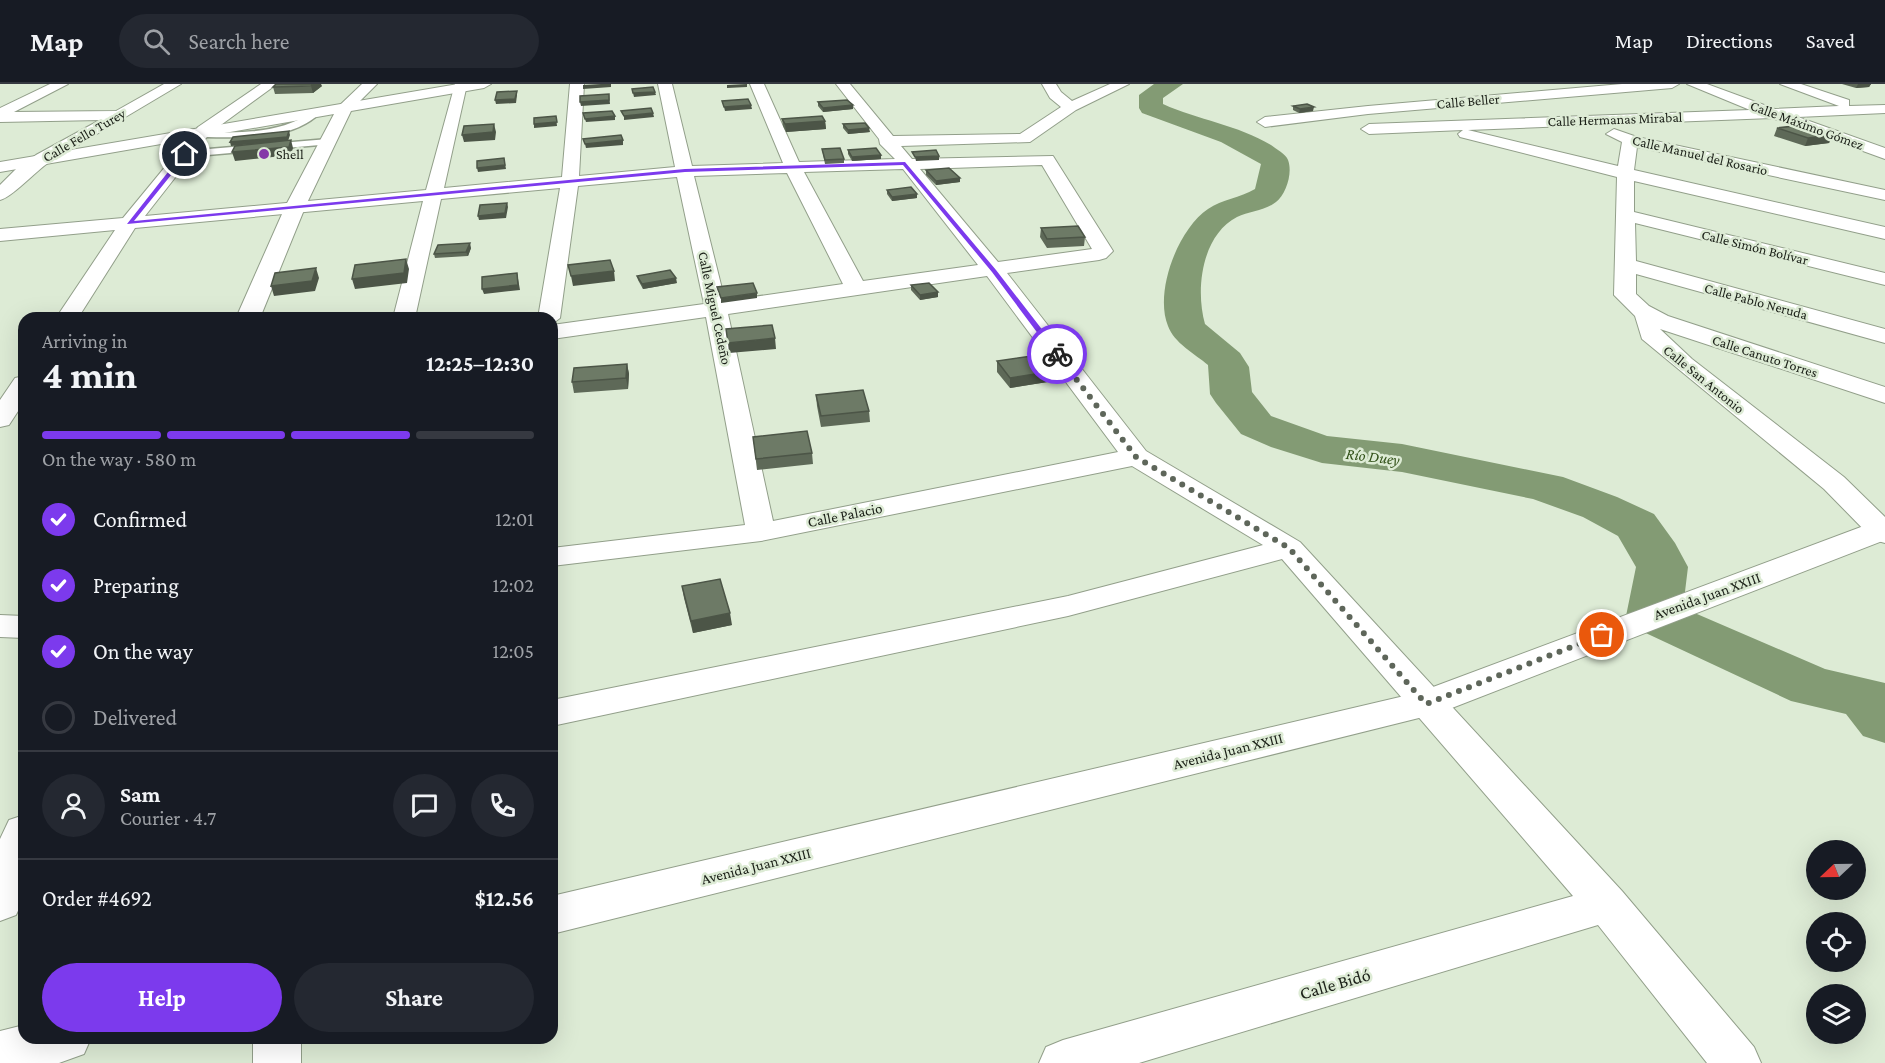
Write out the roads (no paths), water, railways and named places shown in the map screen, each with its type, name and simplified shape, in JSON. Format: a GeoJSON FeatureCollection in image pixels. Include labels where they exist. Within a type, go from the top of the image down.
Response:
{"type":"FeatureCollection","features":[{"type":"Feature","properties":{"kind":"street"},"geometry":{"type":"LineString","coordinates":[[0,115],[61,84]]}},
{"type":"Feature","properties":{"kind":"street","name":"Calle Fello Turey"},"geometry":{"type":"LineString","coordinates":[[0,195],[23,172],[42,159],[174,84]]}},
{"type":"Feature","properties":{"kind":"street"},"geometry":{"type":"LineString","coordinates":[[71,312],[129,223],[202,133],[270,84]]}},
{"type":"Feature","properties":{"kind":"street"},"geometry":{"type":"LineString","coordinates":[[251,312],[296,206],[345,108],[370,84]]}},
{"type":"Feature","properties":{"kind":"street"},"geometry":{"type":"LineString","coordinates":[[0,167],[202,133],[310,118],[345,108],[461,86],[484,84]]}},
{"type":"Feature","properties":{"kind":"street"},"geometry":{"type":"LineString","coordinates":[[550,312],[570,180],[577,84]]}},
{"type":"Feature","properties":{"kind":"street","name":"Calle Miguel Cedeño"},"geometry":{"type":"LineString","coordinates":[[665,84],[716,310],[761,532]]}},
{"type":"Feature","properties":{"kind":"street"},"geometry":{"type":"LineString","coordinates":[[756,84],[793,167],[856,289]]}},
{"type":"Feature","properties":{"kind":"street"},"geometry":{"type":"LineString","coordinates":[[843,84],[994,271],[1136,457],[1289,548],[1607,904],[1737,1063]]}},
{"type":"Feature","properties":{"kind":"street"},"geometry":{"type":"LineString","coordinates":[[1048,84],[1055,95],[1071,107]]}},
{"type":"Feature","properties":{"kind":"street"},"geometry":{"type":"LineString","coordinates":[[0,235],[570,180],[685,171],[793,167],[896,152],[1024,139],[1071,107],[1122,84]]}},
{"type":"Feature","properties":{"kind":"street","name":"Calle Beller"},"geometry":{"type":"LineString","coordinates":[[1265,122],[1602,87],[1672,84]]}},
{"type":"Feature","properties":{"kind":"street","name":"Calle Máximo Gómez"},"geometry":{"type":"LineString","coordinates":[[1694,84],[1885,154]]}},
{"type":"Feature","properties":{"kind":"street"},"geometry":{"type":"LineString","coordinates":[[1787,84],[1862,110]]}},
{"type":"Feature","properties":{"kind":"street"},"geometry":{"type":"LineString","coordinates":[[405,312],[461,86]]}},
{"type":"Feature","properties":{"kind":"street"},"geometry":{"type":"LineString","coordinates":[[1602,87],[1708,130]]}},
{"type":"Feature","properties":{"kind":"street","name":"Calle Manuel del Rosario"},"geometry":{"type":"LineString","coordinates":[[1521,97],[1631,143],[1885,195]]}},
{"type":"Feature","properties":{"kind":"street"},"geometry":{"type":"LineString","coordinates":[[1431,104],[1488,124]]}},
{"type":"Feature","properties":{"kind":"street","name":"Calle Hermanas Mirabal"},"geometry":{"type":"LineString","coordinates":[[1369,129],[1885,109]]}},
{"type":"Feature","properties":{"kind":"street"},"geometry":{"type":"LineString","coordinates":[[1368,110],[1410,126]]}},
{"type":"Feature","properties":{"kind":"street"},"geometry":{"type":"LineString","coordinates":[[0,115],[116,115]]}},
{"type":"Feature","properties":{"kind":"street"},"geometry":{"type":"LineString","coordinates":[[1443,125],[1541,154],[1885,233]]}},
{"type":"Feature","properties":{"kind":"street"},"geometry":{"type":"LineString","coordinates":[[1831,134],[1874,132]]}},
{"type":"Feature","properties":{"kind":"street"},"geometry":{"type":"LineString","coordinates":[[1605,146],[1631,143]]}},
{"type":"Feature","properties":{"kind":"street","name":"Calle San Antonio"},"geometry":{"type":"LineString","coordinates":[[1631,143],[1624,172],[1627,265],[1625,295],[1646,315],[1650,334],[1834,483],[1884,531]]}},
{"type":"Feature","properties":{"kind":"street"},"geometry":{"type":"LineString","coordinates":[[1541,154],[1581,147]]}},
{"type":"Feature","properties":{"kind":"street"},"geometry":{"type":"LineString","coordinates":[[1758,151],[1868,192]]}},
{"type":"Feature","properties":{"kind":"street"},"geometry":{"type":"LineString","coordinates":[[558,331],[994,271],[1099,254],[1103,251],[1047,160],[896,152]]}},
{"type":"Feature","properties":{"kind":"street","name":"Calle Simón Bolívar"},"geometry":{"type":"LineString","coordinates":[[1625,215],[1885,279]]}},
{"type":"Feature","properties":{"kind":"street","name":"Calle Pablo Neruda"},"geometry":{"type":"LineString","coordinates":[[1627,265],[1885,336]]}},
{"type":"Feature","properties":{"kind":"street","name":"Calle Canuto Torres"},"geometry":{"type":"LineString","coordinates":[[1646,315],[1885,395]]}},
{"type":"Feature","properties":{"kind":"street"},"geometry":{"type":"LineString","coordinates":[[8,410],[18,393]]}},
{"type":"Feature","properties":{"kind":"street","name":"Calle Palacio"},"geometry":{"type":"LineString","coordinates":[[558,556],[761,532],[1136,457]]}},
{"type":"Feature","properties":{"kind":"street","name":"Avenida Juan XXIII"},"geometry":{"type":"LineString","coordinates":[[558,914],[1426,704],[1515,667],[1884,531]]}},
{"type":"Feature","properties":{"kind":"street"},"geometry":{"type":"LineString","coordinates":[[558,712],[1068,606],[1289,548]]}},
{"type":"Feature","properties":{"kind":"street"},"geometry":{"type":"LineString","coordinates":[[0,626],[18,627]]}},
{"type":"Feature","properties":{"kind":"street"},"geometry":{"type":"LineString","coordinates":[[0,902],[18,850]]}},
{"type":"Feature","properties":{"kind":"street","name":"Calle Bidó"},"geometry":{"type":"LineString","coordinates":[[1063,1063],[1607,904]]}},
{"type":"Feature","properties":{"kind":"street"},"geometry":{"type":"LineString","coordinates":[[0,1056],[44,1044]]}},
{"type":"Feature","properties":{"kind":"street"},"geometry":{"type":"LineString","coordinates":[[277,1044],[277,1063]]}},
{"type":"Feature","properties":{"kind":"lane"},"geometry":{"type":"LineString","coordinates":[[202,133],[225,134],[276,130],[310,118]]}},
{"type":"Feature","properties":{"kind":"lane"},"geometry":{"type":"LineString","coordinates":[[294,145],[310,118]]}},
{"type":"Feature","properties":{"kind":"lane"},"geometry":{"type":"LineString","coordinates":[[213,152],[225,134]]}},
{"type":"Feature","properties":{"kind":"lane"},"geometry":{"type":"LineString","coordinates":[[185,154],[328,142]]}},
{"type":"Feature","properties":{"kind":"waterway","name":"Río Duey"},"geometry":{"type":"LineString","coordinates":[[1171,84],[1151,95],[1151,108],[1182,121],[1230,136],[1261,151],[1275,161],[1272,184],[1266,196],[1224,212],[1203,230],[1190,255],[1184,296],[1184,313],[1188,329],[1226,361],[1230,373],[1231,394],[1256,425],[1322,449],[1402,458],[1546,487],[1600,507],[1636,525],[1650,543],[1662,567],[1654,616],[1812,687],[1866,698],[1885,721]]}},
{"type":"Feature","properties":{"kind":"place","name":"Shell"},"geometry":{"type":"Point","coordinates":[264,154]}}]}
